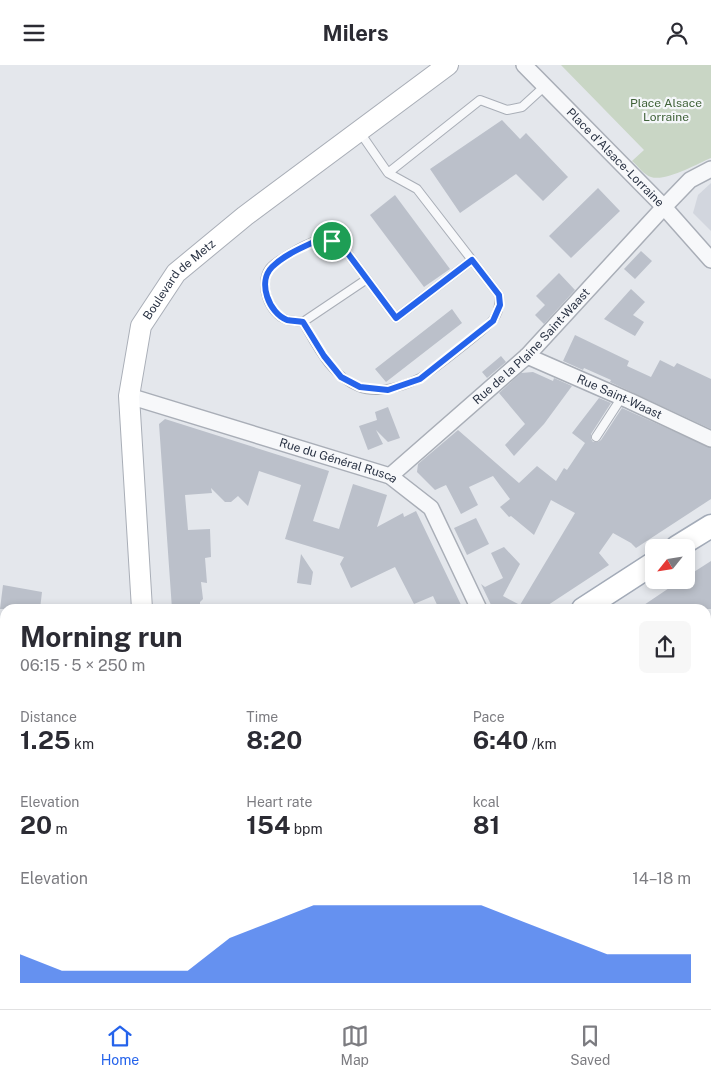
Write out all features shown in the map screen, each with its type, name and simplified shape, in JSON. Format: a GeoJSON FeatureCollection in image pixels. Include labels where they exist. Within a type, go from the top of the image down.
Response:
{"type":"FeatureCollection","features":[{"type":"Feature","properties":{"kind":"main road","name":"Boulevard de Metz"},"geometry":{"type":"LineString","coordinates":[[142,604],[129,396],[142,326],[176,273],[245,216],[448,65]]}},
{"type":"Feature","properties":{"kind":"main road"},"geometry":{"type":"LineString","coordinates":[[690,539],[711,526]]}},
{"type":"Feature","properties":{"kind":"main road"},"geometry":{"type":"LineString","coordinates":[[595,604],[645,569]]}},
{"type":"Feature","properties":{"kind":"street","name":"Place d'Alsace-Lorraine"},"geometry":{"type":"LineString","coordinates":[[524,65],[664,207],[690,180],[711,169]]}},
{"type":"Feature","properties":{"kind":"street"},"geometry":{"type":"LineString","coordinates":[[664,207],[711,260]]}},
{"type":"Feature","properties":{"kind":"street","name":"Rue de la Plaine Saint-Waast"},"geometry":{"type":"LineString","coordinates":[[390,476],[527,356],[664,207]]}},
{"type":"Feature","properties":{"kind":"street","name":"Rue Saint-Waast"},"geometry":{"type":"LineString","coordinates":[[527,356],[622,397],[711,439]]}},
{"type":"Feature","properties":{"kind":"street","name":"Rue du Général Rusca"},"geometry":{"type":"LineString","coordinates":[[129,396],[390,476],[431,509],[477,604]]}},
{"type":"Feature","properties":{"kind":"lane"},"geometry":{"type":"LineString","coordinates":[[388,173],[480,100],[507,110],[522,107],[544,86]]}},
{"type":"Feature","properties":{"kind":"lane"},"geometry":{"type":"LineString","coordinates":[[303,322],[324,356],[341,377],[360,387],[388,390],[420,379],[493,321],[500,305],[499,295],[417,189],[388,173],[359,131]]}},
{"type":"Feature","properties":{"kind":"lane"},"geometry":{"type":"LineString","coordinates":[[367,279],[303,322],[287,320],[274,311],[265,293],[270,268],[293,251],[316,241],[332,241],[343,247],[367,279],[396,318],[472,260]]}},
{"type":"Feature","properties":{"kind":"lane"},"geometry":{"type":"LineString","coordinates":[[596,437],[622,397]]}},
{"type":"Feature","properties":{"kind":"shaded area"},"geometry":{"type":"Polygon","coordinates":[[[711,183],[711,231],[693,213],[698,195],[711,183]]]}},
{"type":"Feature","properties":{"kind":"green space","name":"Place Alsace Lorraine"},"geometry":{"type":"Polygon","coordinates":[[[561,65],[711,65],[711,158],[672,175],[657,178],[648,176],[632,161],[644,150],[561,65]]]}},
{"type":"Feature","properties":{"kind":"building"},"geometry":{"type":"Polygon","coordinates":[[[502,120],[520,139],[526,133],[568,177],[543,201],[516,174],[460,213],[430,169],[502,120]]]}},
{"type":"Feature","properties":{"kind":"building"},"geometry":{"type":"Polygon","coordinates":[[[598,188],[620,211],[571,258],[549,236],[598,188]]]}},
{"type":"Feature","properties":{"kind":"building"},"geometry":{"type":"Polygon","coordinates":[[[395,195],[450,269],[424,287],[370,215],[395,195]]]}},
{"type":"Feature","properties":{"kind":"building"},"geometry":{"type":"Polygon","coordinates":[[[641,251],[652,261],[635,279],[624,269],[641,251]]]}},
{"type":"Feature","properties":{"kind":"building"},"geometry":{"type":"Polygon","coordinates":[[[559,273],[575,290],[544,324],[535,315],[545,305],[536,296],[559,273]]]}},
{"type":"Feature","properties":{"kind":"building"},"geometry":{"type":"Polygon","coordinates":[[[631,289],[645,302],[633,315],[644,322],[635,336],[604,319],[631,289]]]}},
{"type":"Feature","properties":{"kind":"building"},"geometry":{"type":"Polygon","coordinates":[[[452,309],[462,323],[386,382],[375,369],[452,309]]]}},
{"type":"Feature","properties":{"kind":"building"},"geometry":{"type":"Polygon","coordinates":[[[575,335],[629,361],[627,366],[651,377],[660,360],[674,367],[677,363],[711,379],[711,429],[610,382],[611,380],[563,361],[575,335]]]}},
{"type":"Feature","properties":{"kind":"building"},"geometry":{"type":"Polygon","coordinates":[[[501,356],[506,362],[487,378],[482,372],[501,356]]]}},
{"type":"Feature","properties":{"kind":"building"},"geometry":{"type":"Polygon","coordinates":[[[533,372],[553,381],[554,378],[572,386],[544,424],[514,456],[505,445],[525,424],[499,393],[521,373],[533,372]]]}},
{"type":"Feature","properties":{"kind":"building"},"geometry":{"type":"Polygon","coordinates":[[[599,398],[611,403],[591,434],[593,442],[601,440],[622,408],[711,448],[711,499],[650,539],[645,539],[645,542],[636,548],[613,533],[599,553],[609,565],[550,604],[521,604],[575,513],[551,500],[534,535],[511,516],[509,517],[500,507],[510,499],[493,476],[469,487],[478,505],[461,514],[446,485],[435,490],[417,472],[418,464],[458,430],[519,483],[537,466],[556,481],[564,468],[567,470],[585,443],[572,433],[599,398]]]}},
{"type":"Feature","properties":{"kind":"building"},"geometry":{"type":"Polygon","coordinates":[[[388,407],[400,438],[388,442],[376,430],[383,444],[368,450],[359,426],[377,420],[375,412],[388,407]]]}},
{"type":"Feature","properties":{"kind":"building"},"geometry":{"type":"Polygon","coordinates":[[[165,419],[329,471],[313,521],[339,529],[353,484],[387,495],[377,527],[403,513],[404,517],[416,511],[461,604],[437,604],[433,596],[414,604],[395,567],[351,588],[340,564],[344,557],[285,539],[301,485],[259,471],[248,506],[238,496],[231,502],[225,502],[211,488],[212,493],[185,495],[188,530],[210,529],[211,557],[205,558],[207,583],[201,582],[203,599],[200,604],[172,604],[159,424],[165,419]]]}},
{"type":"Feature","properties":{"kind":"building"},"geometry":{"type":"Polygon","coordinates":[[[476,518],[489,544],[467,555],[454,528],[476,518]]]}},
{"type":"Feature","properties":{"kind":"building"},"geometry":{"type":"Polygon","coordinates":[[[504,547],[520,564],[503,596],[518,604],[491,604],[481,584],[485,587],[503,578],[491,553],[504,547]]]}},
{"type":"Feature","properties":{"kind":"building"},"geometry":{"type":"Polygon","coordinates":[[[301,554],[313,572],[311,585],[297,583],[301,554]]]}},
{"type":"Feature","properties":{"kind":"building"},"geometry":{"type":"Polygon","coordinates":[[[711,561],[711,604],[645,604],[668,589],[695,589],[695,571],[711,561]]]}},
{"type":"Feature","properties":{"kind":"building"},"geometry":{"type":"Polygon","coordinates":[[[3,585],[42,592],[41,604],[1,604],[3,585]]]}},
{"type":"Feature","properties":{"kind":"route"},"geometry":{"type":"LineString","coordinates":[[316,241],[332,241],[343,247],[396,318],[472,260],[499,295],[500,305],[493,321],[420,379],[388,390],[360,387],[341,377],[324,356],[303,322],[287,320],[274,311],[265,293],[270,268],[293,251],[316,241]]}}]}
